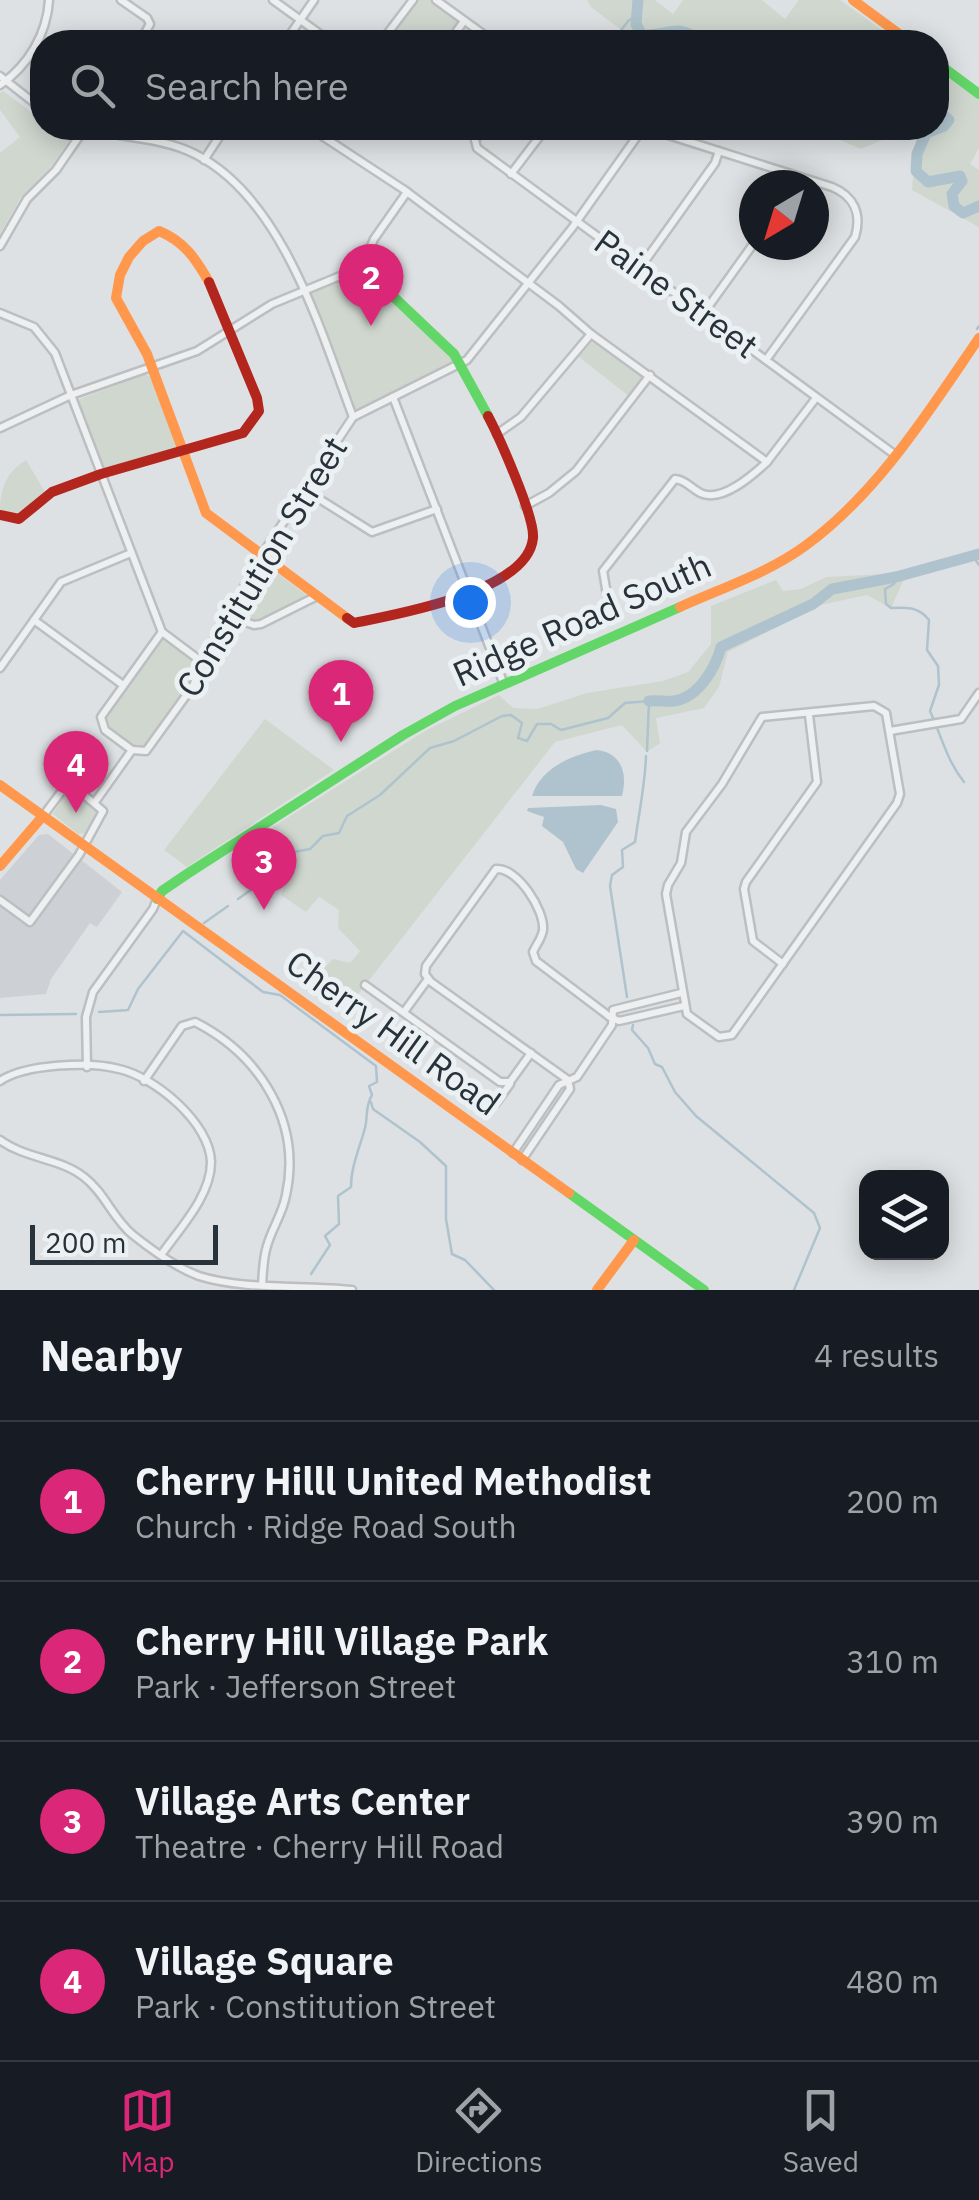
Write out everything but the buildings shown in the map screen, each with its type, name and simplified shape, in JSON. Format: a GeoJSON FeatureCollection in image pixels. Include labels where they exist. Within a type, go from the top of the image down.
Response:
{"type":"FeatureCollection","features":[{"type":"Feature","properties":{"kind":"street"},"geometry":{"type":"LineString","coordinates":[[41,30],[49,0]]}},
{"type":"Feature","properties":{"kind":"street"},"geometry":{"type":"LineString","coordinates":[[121,0],[147,18],[150,24],[147,30]]}},
{"type":"Feature","properties":{"kind":"street"},"geometry":{"type":"LineString","coordinates":[[272,0],[314,30]]}},
{"type":"Feature","properties":{"kind":"street"},"geometry":{"type":"LineString","coordinates":[[294,30],[314,0]]}},
{"type":"Feature","properties":{"kind":"street"},"geometry":{"type":"LineString","coordinates":[[390,30],[412,0]]}},
{"type":"Feature","properties":{"kind":"street"},"geometry":{"type":"LineString","coordinates":[[436,0],[476,30]]}},
{"type":"Feature","properties":{"kind":"street"},"geometry":{"type":"LineString","coordinates":[[853,0],[894,30]]}},
{"type":"Feature","properties":{"kind":"street"},"geometry":{"type":"LineString","coordinates":[[458,30],[464,22]]}},
{"type":"Feature","properties":{"kind":"street"},"geometry":{"type":"LineString","coordinates":[[30,51],[2,81],[30,101]]}},
{"type":"Feature","properties":{"kind":"street"},"geometry":{"type":"LineString","coordinates":[[949,72],[979,94]]}},
{"type":"Feature","properties":{"kind":"street"},"geometry":{"type":"LineString","coordinates":[[0,246],[27,199],[56,170],[77,140]]}},
{"type":"Feature","properties":{"kind":"street"},"geometry":{"type":"LineString","coordinates":[[146,140],[204,160],[255,204],[293,264],[353,417]]}},
{"type":"Feature","properties":{"kind":"street"},"geometry":{"type":"LineString","coordinates":[[204,160],[217,140]]}},
{"type":"Feature","properties":{"kind":"street"},"geometry":{"type":"LineString","coordinates":[[328,140],[408,192],[591,334],[768,462]]}},
{"type":"Feature","properties":{"kind":"street","name":"Paine Street"},"geometry":{"type":"LineString","coordinates":[[475,140],[477,148],[511,174],[894,454]]}},
{"type":"Feature","properties":{"kind":"street"},"geometry":{"type":"LineString","coordinates":[[511,174],[537,140]]}},
{"type":"Feature","properties":{"kind":"street","name":"Constitution Street"},"geometry":{"type":"LineString","coordinates":[[84,846],[102,816],[103,811],[95,802],[132,750],[146,752],[193,686],[202,662],[261,556],[353,417],[460,364],[490,333],[636,140]]}},
{"type":"Feature","properties":{"kind":"street"},"geometry":{"type":"LineString","coordinates":[[684,140],[768,170]]}},
{"type":"Feature","properties":{"kind":"street"},"geometry":{"type":"LineString","coordinates":[[640,268],[715,163],[719,151]]}},
{"type":"Feature","properties":{"kind":"street"},"geometry":{"type":"LineString","coordinates":[[766,360],[853,241],[858,227],[854,205],[845,194],[829,190]]}},
{"type":"Feature","properties":{"kind":"street"},"geometry":{"type":"LineString","coordinates":[[0,428],[72,395],[197,351],[272,304],[362,267],[374,239],[408,192]]}},
{"type":"Feature","properties":{"kind":"street"},"geometry":{"type":"LineString","coordinates":[[0,514],[8,520],[20,518],[42,497],[101,474],[182,450],[242,433],[259,411],[218,299],[186,250],[167,233],[152,234],[134,250],[116,293],[122,312],[138,336],[150,368],[182,450],[206,513],[354,623],[422,609],[508,575],[530,552],[534,534],[497,434],[454,354],[362,267]]}},
{"type":"Feature","properties":{"kind":"street"},"geometry":{"type":"LineString","coordinates":[[703,314],[742,260]]}},
{"type":"Feature","properties":{"kind":"street"},"geometry":{"type":"LineString","coordinates":[[0,312],[24,321],[46,340],[72,395],[162,632],[202,662]]}},
{"type":"Feature","properties":{"kind":"street"},"geometry":{"type":"LineString","coordinates":[[497,434],[521,418],[591,334]]}},
{"type":"Feature","properties":{"kind":"street","name":"Ridge Road South"},"geometry":{"type":"LineString","coordinates":[[157,898],[162,891],[403,735],[503,682],[788,558],[827,528],[894,454],[928,414],[979,338]]}},
{"type":"Feature","properties":{"kind":"street"},"geometry":{"type":"LineString","coordinates":[[524,506],[576,472],[650,376]]}},
{"type":"Feature","properties":{"kind":"street"},"geometry":{"type":"LineString","coordinates":[[393,397],[503,682]]}},
{"type":"Feature","properties":{"kind":"street"},"geometry":{"type":"LineString","coordinates":[[609,606],[603,571],[675,479],[706,495],[750,477],[768,462],[816,398]]}},
{"type":"Feature","properties":{"kind":"street"},"geometry":{"type":"LineString","coordinates":[[305,490],[372,532],[436,510]]}},
{"type":"Feature","properties":{"kind":"street"},"geometry":{"type":"LineString","coordinates":[[0,668],[67,578],[132,553]]}},
{"type":"Feature","properties":{"kind":"street"},"geometry":{"type":"LineString","coordinates":[[228,616],[261,624],[315,596]]}},
{"type":"Feature","properties":{"kind":"street"},"geometry":{"type":"LineString","coordinates":[[34,620],[123,685]]}},
{"type":"Feature","properties":{"kind":"street"},"geometry":{"type":"LineString","coordinates":[[132,750],[101,725],[101,716],[162,632]]}},
{"type":"Feature","properties":{"kind":"street"},"geometry":{"type":"LineString","coordinates":[[890,730],[961,718],[979,694]]}},
{"type":"Feature","properties":{"kind":"street"},"geometry":{"type":"LineString","coordinates":[[879,707],[886,713],[900,794],[898,803],[732,1035],[718,1037],[687,1014],[684,1006],[666,894],[668,885],[681,863],[686,832],[722,784],[762,718],[809,714],[879,707]]}},
{"type":"Feature","properties":{"kind":"street"},"geometry":{"type":"LineString","coordinates":[[782,964],[753,941],[744,890],[817,782],[809,714]]}},
{"type":"Feature","properties":{"kind":"street","name":"Cherry Hill Road"},"geometry":{"type":"LineString","coordinates":[[0,786],[704,1290]]}},
{"type":"Feature","properties":{"kind":"street"},"geometry":{"type":"LineString","coordinates":[[0,866],[69,787],[95,802]]}},
{"type":"Feature","properties":{"kind":"street"},"geometry":{"type":"LineString","coordinates":[[0,900],[30,922],[84,846]]}},
{"type":"Feature","properties":{"kind":"street"},"geometry":{"type":"LineString","coordinates":[[517,1158],[570,1089],[568,1080],[428,979],[425,967],[494,872],[503,868],[520,879],[543,922],[542,936],[533,952],[536,961],[610,1016],[619,1021],[684,1006]]}},
{"type":"Feature","properties":{"kind":"street"},"geometry":{"type":"LineString","coordinates":[[87,1066],[86,1017],[93,992],[157,898]]}},
{"type":"Feature","properties":{"kind":"street"},"geometry":{"type":"LineString","coordinates":[[404,1012],[428,979]]}},
{"type":"Feature","properties":{"kind":"street"},"geometry":{"type":"LineString","coordinates":[[365,985],[500,1082],[510,1082]]}},
{"type":"Feature","properties":{"kind":"street"},"geometry":{"type":"LineString","coordinates":[[517,1158],[559,1084],[577,1077],[612,1025],[613,1010],[682,993]]}},
{"type":"Feature","properties":{"kind":"street"},"geometry":{"type":"LineString","coordinates":[[144,1080],[180,1029],[195,1022],[239,1053],[271,1092],[285,1127],[290,1167],[284,1208],[266,1250],[262,1284]]}},
{"type":"Feature","properties":{"kind":"street"},"geometry":{"type":"LineString","coordinates":[[496,1103],[531,1053]]}},
{"type":"Feature","properties":{"kind":"street"},"geometry":{"type":"LineString","coordinates":[[0,1081],[34,1067],[119,1068],[144,1080],[195,1119],[205,1135],[211,1163],[202,1196],[161,1255]]}},
{"type":"Feature","properties":{"kind":"street"},"geometry":{"type":"LineString","coordinates":[[540,1112],[550,1119]]}},
{"type":"Feature","properties":{"kind":"street"},"geometry":{"type":"LineString","coordinates":[[0,1140],[22,1154],[69,1167],[84,1176],[120,1224],[161,1255],[201,1277],[222,1282],[352,1290]]}},
{"type":"Feature","properties":{"kind":"street"},"geometry":{"type":"LineString","coordinates":[[597,1290],[634,1240]]}},
{"type":"Feature","properties":{"kind":"shaded area"},"geometry":{"type":"Polygon","coordinates":[[[417,0],[429,0],[457,20],[454,30],[396,30],[417,0]]]}},
{"type":"Feature","properties":{"kind":"shaded area"},"geometry":{"type":"Polygon","coordinates":[[[587,0],[655,0],[673,14],[683,0],[762,0],[785,19],[799,0],[840,0],[882,30],[621,30],[587,0]]]}},
{"type":"Feature","properties":{"kind":"shaded area"},"geometry":{"type":"Polygon","coordinates":[[[949,79],[979,100],[979,148],[970,164],[979,170],[979,227],[912,190],[916,140],[949,140],[949,79]]]}},
{"type":"Feature","properties":{"kind":"shaded area"},"geometry":{"type":"Polygon","coordinates":[[[3,91],[30,111],[30,140],[70,140],[21,197],[0,234],[0,153],[20,137],[0,110],[3,91]]]}},
{"type":"Feature","properties":{"kind":"shaded area"},"geometry":{"type":"Polygon","coordinates":[[[840,140],[882,140],[861,149],[840,140]]]}},
{"type":"Feature","properties":{"kind":"shaded area"},"geometry":{"type":"Polygon","coordinates":[[[358,272],[454,360],[450,366],[358,410],[352,407],[309,295],[313,289],[358,272]]]}},
{"type":"Feature","properties":{"kind":"shaded area"},"geometry":{"type":"Polygon","coordinates":[[[592,342],[643,378],[629,396],[579,357],[592,342]]]}},
{"type":"Feature","properties":{"kind":"shaded area"},"geometry":{"type":"Polygon","coordinates":[[[144,374],[151,377],[176,447],[105,468],[78,400],[144,374]]]}},
{"type":"Feature","properties":{"kind":"shaded area"},"geometry":{"type":"Polygon","coordinates":[[[26,460],[45,492],[21,515],[6,514],[0,510],[3,488],[9,475],[26,460]]]}},
{"type":"Feature","properties":{"kind":"shaded area"},"geometry":{"type":"Polygon","coordinates":[[[264,563],[306,595],[302,601],[256,623],[237,616],[235,609],[264,563]]]}},
{"type":"Feature","properties":{"kind":"shaded area"},"geometry":{"type":"Polygon","coordinates":[[[907,573],[891,608],[867,595],[821,605],[728,652],[719,687],[704,708],[656,718],[660,743],[647,752],[622,725],[555,742],[345,1011],[322,996],[316,977],[333,959],[350,963],[360,951],[338,928],[339,910],[319,897],[306,912],[281,895],[286,881],[261,853],[257,837],[425,731],[499,695],[513,708],[537,709],[587,693],[663,681],[688,672],[711,644],[711,606],[776,580],[783,591],[801,589],[826,577],[907,573]]]}},
{"type":"Feature","properties":{"kind":"shaded area"},"geometry":{"type":"Polygon","coordinates":[[[166,640],[195,661],[194,672],[176,707],[144,749],[138,750],[105,726],[104,719],[160,641],[166,640]]]}},
{"type":"Feature","properties":{"kind":"shaded area"},"geometry":{"type":"Polygon","coordinates":[[[265,719],[334,770],[187,867],[164,850],[265,719]]]}},
{"type":"Feature","properties":{"kind":"shaded area"},"geometry":{"type":"Polygon","coordinates":[[[73,790],[99,809],[85,833],[78,834],[53,814],[67,791],[73,790]]]}},
{"type":"Feature","properties":{"kind":"shaded area"},"geometry":{"type":"Polygon","coordinates":[[[48,834],[122,892],[97,927],[90,923],[51,979],[46,994],[0,998],[0,880],[39,835],[48,834]]]}},
{"type":"Feature","properties":{"kind":"water"},"geometry":{"type":"Polygon","coordinates":[[[596,750],[611,755],[621,765],[622,796],[532,796],[542,778],[557,765],[596,750]]]}},
{"type":"Feature","properties":{"kind":"water"},"geometry":{"type":"Polygon","coordinates":[[[601,805],[616,809],[618,822],[583,873],[576,869],[563,842],[542,826],[544,817],[527,811],[528,808],[601,805]]]}},
{"type":"Feature","properties":{"kind":"waterway"},"geometry":{"type":"LineString","coordinates":[[638,0],[636,24],[639,30]]}},
{"type":"Feature","properties":{"kind":"waterway"},"geometry":{"type":"LineString","coordinates":[[621,30],[629,20],[637,18]]}},
{"type":"Feature","properties":{"kind":"waterway"},"geometry":{"type":"LineString","coordinates":[[923,140],[916,171],[928,182],[960,176],[962,181],[952,194],[954,206],[963,213],[979,206]]}},
{"type":"Feature","properties":{"kind":"waterway"},"geometry":{"type":"LineString","coordinates":[[649,701],[674,701],[692,694],[711,671],[721,647],[813,604],[832,589],[896,577],[979,554]]}},
{"type":"Feature","properties":{"kind":"waterway"},"geometry":{"type":"LineString","coordinates":[[973,556],[979,565]]}},
{"type":"Feature","properties":{"kind":"waterway"},"geometry":{"type":"LineString","coordinates":[[896,577],[894,584],[885,589],[886,604],[917,610],[929,620],[927,650],[938,666],[939,685],[930,711],[964,782]]}},
{"type":"Feature","properties":{"kind":"waterway"},"geometry":{"type":"LineString","coordinates":[[238,899],[269,877],[282,854],[310,849],[323,836],[339,833],[347,816],[380,795],[430,748],[454,741],[502,716],[511,715],[522,723],[518,738],[527,741],[537,724],[551,724],[561,730],[608,718],[625,703],[649,701],[647,751]]}},
{"type":"Feature","properties":{"kind":"waterway"},"geometry":{"type":"LineString","coordinates":[[627,997],[610,886],[612,875],[623,867],[622,850],[635,842],[646,756]]}},
{"type":"Feature","properties":{"kind":"waterway"},"geometry":{"type":"LineString","coordinates":[[204,923],[228,906]]}},
{"type":"Feature","properties":{"kind":"waterway"},"geometry":{"type":"LineString","coordinates":[[99,1012],[128,1010],[138,989],[183,931],[263,992],[280,995],[376,1066],[377,1082],[369,1086],[372,1095],[351,1187],[338,1196],[339,1224],[325,1236],[330,1245],[311,1274]]}},
{"type":"Feature","properties":{"kind":"waterway"},"geometry":{"type":"LineString","coordinates":[[0,1015],[76,1014]]}},
{"type":"Feature","properties":{"kind":"waterway"},"geometry":{"type":"LineString","coordinates":[[633,1025],[632,1030],[648,1048],[655,1064],[662,1067],[675,1092],[696,1116],[814,1213],[820,1228],[794,1290]]}},
{"type":"Feature","properties":{"kind":"waterway"},"geometry":{"type":"LineString","coordinates":[[371,1102],[373,1109],[446,1166],[446,1219],[452,1254],[465,1260],[494,1290]]}},
{"type":"Feature","properties":{"kind":"traffic: fast"},"geometry":{"type":"LineString","coordinates":[[949,72],[979,94]]}},
{"type":"Feature","properties":{"kind":"traffic: fast"},"geometry":{"type":"LineString","coordinates":[[362,267],[454,354],[488,416]]}},
{"type":"Feature","properties":{"kind":"traffic: fast"},"geometry":{"type":"LineString","coordinates":[[157,899],[187,874],[403,735],[455,706],[680,607]]}},
{"type":"Feature","properties":{"kind":"traffic: fast"},"geometry":{"type":"LineString","coordinates":[[569,1193],[704,1290]]}},
{"type":"Feature","properties":{"kind":"traffic: slow"},"geometry":{"type":"LineString","coordinates":[[853,0],[894,30]]}},
{"type":"Feature","properties":{"kind":"traffic: slow"},"geometry":{"type":"LineString","coordinates":[[209,282],[188,252],[159,231],[129,257],[120,275],[116,298],[147,354],[206,513],[347,618]]}},
{"type":"Feature","properties":{"kind":"traffic: slow"},"geometry":{"type":"LineString","coordinates":[[680,607],[776,564],[831,525],[901,449],[979,338]]}},
{"type":"Feature","properties":{"kind":"traffic: slow"},"geometry":{"type":"LineString","coordinates":[[0,785],[569,1193]]}},
{"type":"Feature","properties":{"kind":"traffic: slow"},"geometry":{"type":"LineString","coordinates":[[0,866],[42,817]]}},
{"type":"Feature","properties":{"kind":"traffic: slow"},"geometry":{"type":"LineString","coordinates":[[597,1290],[634,1240]]}},
{"type":"Feature","properties":{"kind":"traffic: jam"},"geometry":{"type":"LineString","coordinates":[[0,515],[19,519],[52,492],[243,433],[259,411],[257,398],[209,282]]}},
{"type":"Feature","properties":{"kind":"traffic: jam"},"geometry":{"type":"LineString","coordinates":[[347,618],[354,623],[458,597],[509,573],[526,557],[533,538],[528,513],[488,416]]}},
{"type":"Feature","properties":{"kind":"place","name":"Cherry Hill Village Park"},"geometry":{"type":"Point","coordinates":[371,326]}},
{"type":"Feature","properties":{"kind":"place","name":"Cherry Hilll United Methodist"},"geometry":{"type":"Point","coordinates":[341,742]}},
{"type":"Feature","properties":{"kind":"place","name":"Village Square"},"geometry":{"type":"Point","coordinates":[76,813]}},
{"type":"Feature","properties":{"kind":"place","name":"Village Arts Center"},"geometry":{"type":"Point","coordinates":[264,910]}}]}
